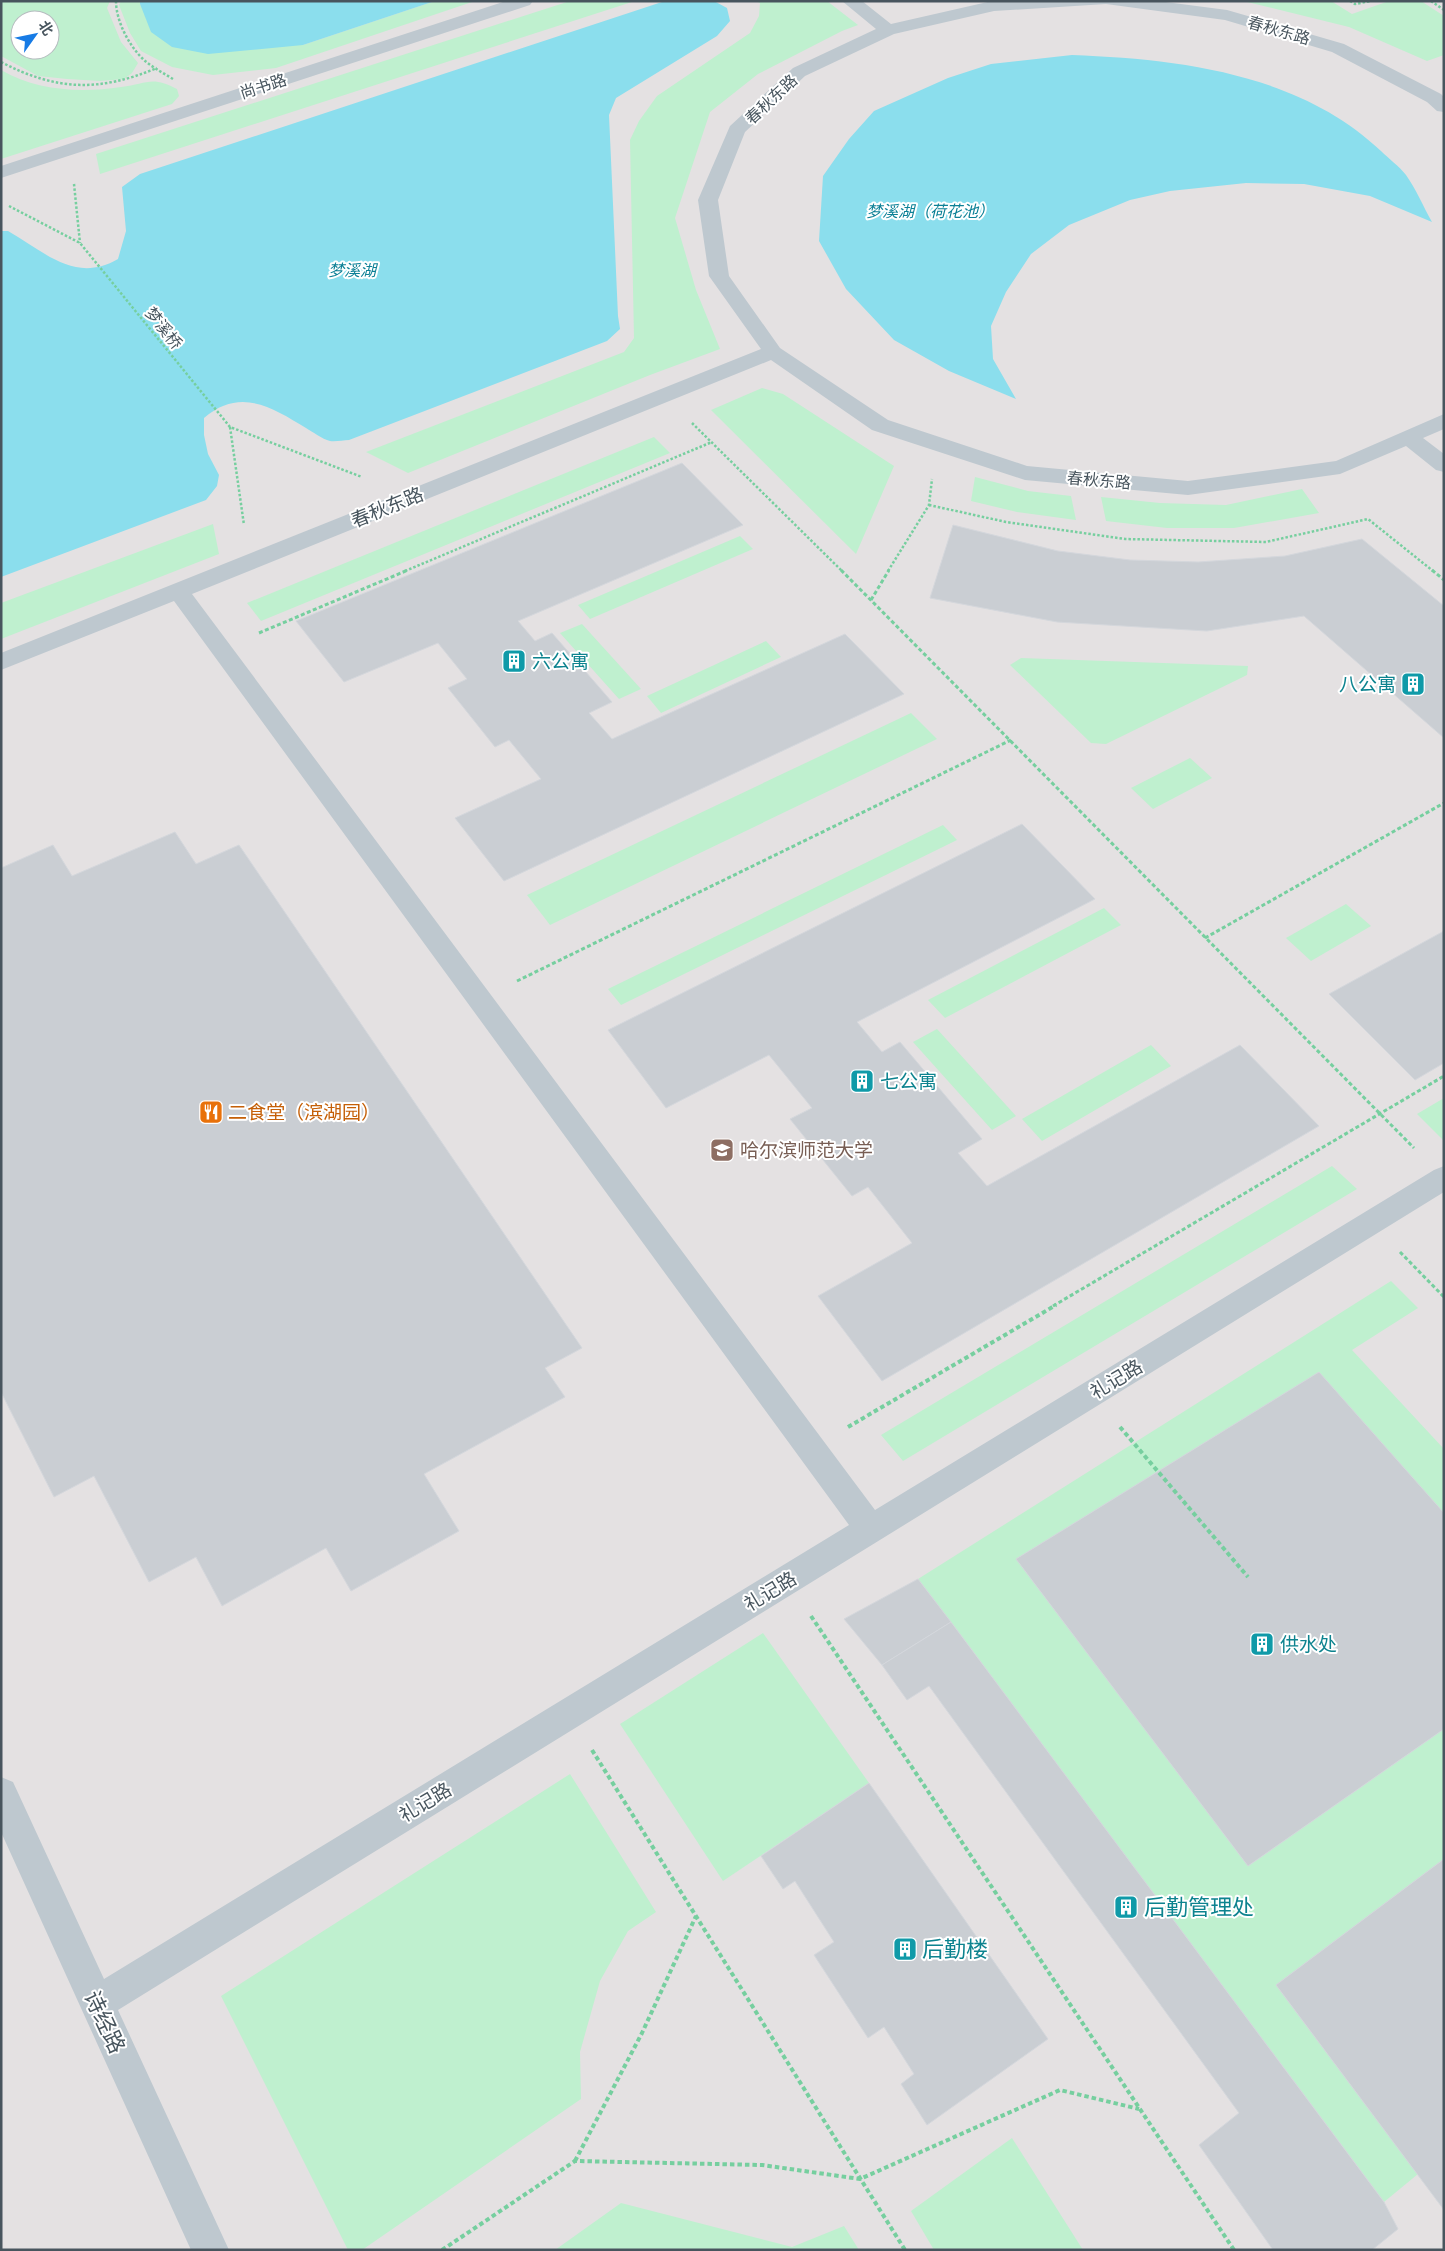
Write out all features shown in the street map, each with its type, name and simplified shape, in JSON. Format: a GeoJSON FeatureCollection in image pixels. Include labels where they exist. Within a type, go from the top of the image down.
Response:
{"type":"FeatureCollection","features":[{"type":"Feature","properties":{"kind":"lane","name":"尚书路"},"geometry":{"type":"LineString","coordinates":[[1,172],[524,1]]}},
{"type":"Feature","properties":{"kind":"lane"},"geometry":{"type":"LineString","coordinates":[[850,1],[888,30]]}},
{"type":"Feature","properties":{"kind":"lane","name":"春秋东路"},"geometry":{"type":"LineString","coordinates":[[1100,1],[994,6],[888,30],[799,72],[737,130],[708,200],[719,276],[773,352],[880,425],[1025,473],[1188,488],[1340,467],[1444,421]]}},
{"type":"Feature","properties":{"kind":"lane","name":"春秋东路"},"geometry":{"type":"LineString","coordinates":[[1113,1],[1227,15],[1338,48],[1440,99]]}},
{"type":"Feature","properties":{"kind":"lane","name":"春秋东路"},"geometry":{"type":"LineString","coordinates":[[1,662],[773,352]]}},
{"type":"Feature","properties":{"kind":"lane"},"geometry":{"type":"LineString","coordinates":[[1408,437],[1444,465]]}},
{"type":"Feature","properties":{"kind":"lane"},"geometry":{"type":"LineString","coordinates":[[178,591],[871,1530]]}},
{"type":"Feature","properties":{"kind":"lane","name":"礼记路"},"geometry":{"type":"LineString","coordinates":[[97,2003],[1444,1178]]}},
{"type":"Feature","properties":{"kind":"lane","name":"诗经路"},"geometry":{"type":"LineString","coordinates":[[1,1794],[210,2250]]}},
{"type":"Feature","properties":{"kind":"path"},"geometry":{"type":"LineString","coordinates":[[116,1],[115,9],[123,29],[143,59],[206,105]]}},
{"type":"Feature","properties":{"kind":"path"},"geometry":{"type":"LineString","coordinates":[[1350,1],[1355,4],[1371,1]]}},
{"type":"Feature","properties":{"kind":"path"},"geometry":{"type":"LineString","coordinates":[[1430,1],[1444,10]]}},
{"type":"Feature","properties":{"kind":"path"},"geometry":{"type":"LineString","coordinates":[[1,62],[34,78],[67,85],[96,87],[132,80],[157,68]]}},
{"type":"Feature","properties":{"kind":"path"},"geometry":{"type":"LineString","coordinates":[[71,149],[80,243]]}},
{"type":"Feature","properties":{"kind":"path"},"geometry":{"type":"LineString","coordinates":[[1,202],[80,243]]}},
{"type":"Feature","properties":{"kind":"path","name":"梦溪桥"},"geometry":{"type":"LineString","coordinates":[[80,243],[230,427]]}},
{"type":"Feature","properties":{"kind":"path"},"geometry":{"type":"LineString","coordinates":[[665,396],[1011,740],[1444,1178]]}},
{"type":"Feature","properties":{"kind":"path"},"geometry":{"type":"LineString","coordinates":[[249,563],[230,427],[414,496]]}},
{"type":"Feature","properties":{"kind":"path"},"geometry":{"type":"LineString","coordinates":[[220,649],[712,442]]}},
{"type":"Feature","properties":{"kind":"path"},"geometry":{"type":"LineString","coordinates":[[871,600],[929,505],[937,444]]}},
{"type":"Feature","properties":{"kind":"path"},"geometry":{"type":"LineString","coordinates":[[929,505],[1006,522],[1125,539],[1266,542],[1368,519],[1444,580]]}},
{"type":"Feature","properties":{"kind":"path"},"geometry":{"type":"LineString","coordinates":[[479,999],[1011,740]]}},
{"type":"Feature","properties":{"kind":"path"},"geometry":{"type":"LineString","coordinates":[[1206,938],[1444,803]]}},
{"type":"Feature","properties":{"kind":"path"},"geometry":{"type":"LineString","coordinates":[[811,1449],[1444,1076]]}},
{"type":"Feature","properties":{"kind":"path"},"geometry":{"type":"LineString","coordinates":[[1372,1222],[1444,1298]]}},
{"type":"Feature","properties":{"kind":"path"},"geometry":{"type":"LineString","coordinates":[[1092,1394],[1248,1577]]}},
{"type":"Feature","properties":{"kind":"path"},"geometry":{"type":"LineString","coordinates":[[787,1580],[1234,2250]]}},
{"type":"Feature","properties":{"kind":"path"},"geometry":{"type":"LineString","coordinates":[[569,1714],[904,2250]]}},
{"type":"Feature","properties":{"kind":"path"},"geometry":{"type":"LineString","coordinates":[[442,2250],[575,2161],[642,2033],[696,1916]]}},
{"type":"Feature","properties":{"kind":"path"},"geometry":{"type":"LineString","coordinates":[[575,2161],[762,2165],[860,2179],[1060,2090],[1140,2109]]}},
{"type":"Feature","properties":{"kind":"shaded area","name":"哈尔滨师范大学"},"geometry":{"type":"Polygon","coordinates":[[[1,1],[1444,1],[1444,2250],[1,2250],[1,1]]]}},
{"type":"Feature","properties":{"kind":"green space"},"geometry":{"type":"Polygon","coordinates":[[[1,1],[110,1],[107,8],[121,42],[138,63],[132,73],[124,79],[100,81],[38,76],[1,56],[1,1]]]}},
{"type":"Feature","properties":{"kind":"green space"},"geometry":{"type":"Polygon","coordinates":[[[121,1],[140,1],[140,5],[303,45],[435,1],[475,1],[276,68],[213,75],[172,67],[141,51],[130,33],[119,5],[121,1]]]}},
{"type":"Feature","properties":{"kind":"green space"},"geometry":{"type":"Polygon","coordinates":[[[570,1],[635,1],[100,174],[96,154],[570,1]]]}},
{"type":"Feature","properties":{"kind":"green space"},"geometry":{"type":"Polygon","coordinates":[[[756,1],[827,1],[858,25],[842,31],[758,74],[710,112],[675,218],[696,290],[720,349],[650,375],[408,473],[366,452],[624,352],[634,338],[630,140],[639,121],[657,96],[750,33],[759,16],[760,3],[756,1]]]}},
{"type":"Feature","properties":{"kind":"green space"},"geometry":{"type":"Polygon","coordinates":[[[1243,1],[1331,1],[1352,14],[1389,1],[1421,1],[1444,16],[1444,55],[1427,61],[1349,27],[1243,1]]]}},
{"type":"Feature","properties":{"kind":"green space"},"geometry":{"type":"Polygon","coordinates":[[[1,70],[29,82],[60,89],[106,89],[155,81],[177,89],[179,96],[172,104],[1,159],[1,70]]]}},
{"type":"Feature","properties":{"kind":"green space"},"geometry":{"type":"Polygon","coordinates":[[[762,388],[783,394],[894,466],[856,554],[711,410],[762,388]]]}},
{"type":"Feature","properties":{"kind":"green space"},"geometry":{"type":"Polygon","coordinates":[[[654,437],[670,453],[261,621],[247,603],[654,437]]]}},
{"type":"Feature","properties":{"kind":"green space"},"geometry":{"type":"Polygon","coordinates":[[[975,477],[1028,491],[1071,496],[1076,520],[1017,512],[971,501],[975,477]]]}},
{"type":"Feature","properties":{"kind":"green space"},"geometry":{"type":"Polygon","coordinates":[[[1302,489],[1319,513],[1234,528],[1167,528],[1106,521],[1101,497],[1160,503],[1226,505],[1302,489]]]}},
{"type":"Feature","properties":{"kind":"green space"},"geometry":{"type":"Polygon","coordinates":[[[213,524],[219,554],[1,639],[1,603],[213,524]]]}},
{"type":"Feature","properties":{"kind":"green space"},"geometry":{"type":"Polygon","coordinates":[[[740,536],[753,549],[590,619],[578,605],[740,536]]]}},
{"type":"Feature","properties":{"kind":"green space"},"geometry":{"type":"Polygon","coordinates":[[[582,624],[641,689],[619,699],[560,633],[582,624]]]}},
{"type":"Feature","properties":{"kind":"green space"},"geometry":{"type":"Polygon","coordinates":[[[766,641],[781,657],[661,713],[647,696],[766,641]]]}},
{"type":"Feature","properties":{"kind":"green space"},"geometry":{"type":"Polygon","coordinates":[[[1021,658],[1248,666],[1247,675],[1106,744],[1091,743],[1010,665],[1021,658]]]}},
{"type":"Feature","properties":{"kind":"green space"},"geometry":{"type":"Polygon","coordinates":[[[911,713],[937,739],[550,925],[527,895],[911,713]]]}},
{"type":"Feature","properties":{"kind":"green space"},"geometry":{"type":"Polygon","coordinates":[[[1190,758],[1212,778],[1153,809],[1131,788],[1190,758]]]}},
{"type":"Feature","properties":{"kind":"green space"},"geometry":{"type":"Polygon","coordinates":[[[943,825],[957,840],[621,1005],[608,989],[943,825]]]}},
{"type":"Feature","properties":{"kind":"green space"},"geometry":{"type":"Polygon","coordinates":[[[1346,904],[1371,926],[1311,961],[1286,938],[1346,904]]]}},
{"type":"Feature","properties":{"kind":"green space"},"geometry":{"type":"Polygon","coordinates":[[[1104,908],[1121,925],[945,1018],[928,1000],[1104,908]]]}},
{"type":"Feature","properties":{"kind":"green space"},"geometry":{"type":"Polygon","coordinates":[[[937,1029],[1016,1116],[992,1130],[913,1042],[937,1029]]]}},
{"type":"Feature","properties":{"kind":"green space"},"geometry":{"type":"Polygon","coordinates":[[[1151,1045],[1171,1066],[1042,1141],[1022,1119],[1151,1045]]]}},
{"type":"Feature","properties":{"kind":"green space"},"geometry":{"type":"Polygon","coordinates":[[[1444,1098],[1444,1140],[1443,1140],[1417,1114],[1444,1098]]]}},
{"type":"Feature","properties":{"kind":"green space"},"geometry":{"type":"Polygon","coordinates":[[[1332,1166],[1357,1189],[903,1461],[881,1435],[1332,1166]]]}},
{"type":"Feature","properties":{"kind":"green space"},"geometry":{"type":"Polygon","coordinates":[[[1391,1281],[1418,1308],[1352,1350],[1444,1449],[1444,1859],[1276,1985],[1418,2174],[1384,2202],[918,1579],[1391,1281]]]}},
{"type":"Feature","properties":{"kind":"green space"},"geometry":{"type":"Polygon","coordinates":[[[763,1633],[869,1783],[723,1881],[620,1724],[763,1633]]]}},
{"type":"Feature","properties":{"kind":"green space"},"geometry":{"type":"Polygon","coordinates":[[[570,1774],[656,1912],[628,1931],[600,1981],[580,2052],[581,2099],[362,2250],[348,2250],[221,1996],[570,1774]]]}},
{"type":"Feature","properties":{"kind":"green space"},"geometry":{"type":"Polygon","coordinates":[[[1012,2138],[1083,2250],[934,2250],[911,2211],[1012,2138]]]}},
{"type":"Feature","properties":{"kind":"green space"},"geometry":{"type":"Polygon","coordinates":[[[621,2203],[792,2247],[844,2226],[859,2250],[555,2250],[621,2203]]]}},
{"type":"Feature","properties":{"kind":"water"},"geometry":{"type":"Polygon","coordinates":[[[140,1],[435,1],[303,45],[208,54],[172,47],[151,32],[140,1]]]}},
{"type":"Feature","properties":{"kind":"water","name":"梦溪湖"},"geometry":{"type":"Polygon","coordinates":[[[665,1],[714,1],[727,8],[730,21],[717,36],[616,98],[609,115],[620,329],[607,341],[349,440],[327,440],[281,413],[256,404],[243,402],[217,409],[204,418],[204,435],[208,454],[219,475],[217,486],[206,500],[1,577],[1,231],[8,231],[48,256],[74,267],[102,266],[118,259],[126,231],[122,187],[140,174],[665,1]]]}},
{"type":"Feature","properties":{"kind":"water","name":"梦溪湖（荷花池）"},"geometry":{"type":"Polygon","coordinates":[[[1072,55],[1113,57],[1196,67],[1237,76],[1276,88],[1314,104],[1349,125],[1381,151],[1406,175],[1432,222],[1370,196],[1304,184],[1246,183],[1170,191],[1130,200],[1069,225],[1031,254],[1006,292],[991,326],[993,359],[1016,399],[949,371],[894,340],[846,289],[819,241],[823,176],[849,139],[874,111],[948,78],[991,64],[1072,55]]]}},
{"type":"Feature","properties":{"kind":"building","name":"六公寓"},"geometry":{"type":"Polygon","coordinates":[[[682,463],[743,525],[518,621],[535,641],[552,633],[612,702],[589,713],[612,739],[845,634],[904,694],[504,881],[455,818],[541,779],[509,740],[495,747],[448,688],[467,679],[438,643],[344,682],[296,621],[682,463]]]}},
{"type":"Feature","properties":{"kind":"building","name":"八公寓"},"geometry":{"type":"Polygon","coordinates":[[[953,525],[1058,551],[1130,560],[1198,562],[1285,556],[1362,539],[1444,606],[1444,738],[1304,616],[1207,631],[1057,622],[930,598],[953,525]]]}},
{"type":"Feature","properties":{"kind":"building","name":"七公寓"},"geometry":{"type":"Polygon","coordinates":[[[1022,824],[1095,899],[857,1022],[882,1052],[900,1042],[982,1139],[958,1153],[987,1186],[1240,1045],[1319,1126],[882,1381],[818,1296],[912,1243],[868,1187],[852,1196],[790,1119],[812,1108],[769,1055],[666,1108],[608,1030],[1022,824]]]}},
{"type":"Feature","properties":{"kind":"building","name":"二食堂（滨湖园）"},"geometry":{"type":"Polygon","coordinates":[[[175,832],[196,864],[239,845],[582,1348],[545,1368],[565,1397],[424,1474],[459,1531],[351,1591],[326,1548],[222,1606],[196,1557],[149,1582],[94,1476],[54,1497],[1,1392],[1,868],[53,845],[72,876],[175,832]]]}},
{"type":"Feature","properties":{"kind":"building"},"geometry":{"type":"Polygon","coordinates":[[[1444,931],[1444,1063],[1415,1080],[1329,994],[1444,931]]]}},
{"type":"Feature","properties":{"kind":"building","name":"供水处"},"geometry":{"type":"Polygon","coordinates":[[[1319,1372],[1444,1513],[1444,1729],[1248,1866],[1016,1559],[1319,1372]]]}},
{"type":"Feature","properties":{"kind":"building"},"geometry":{"type":"Polygon","coordinates":[[[918,1579],[951,1622],[882,1665],[844,1619],[918,1579]]]}},
{"type":"Feature","properties":{"kind":"building","name":"后勤管理处"},"geometry":{"type":"Polygon","coordinates":[[[951,1622],[1384,2202],[1398,2229],[1372,2250],[1273,2250],[1199,2145],[1239,2113],[929,1686],[907,1700],[882,1665],[951,1622]]]}},
{"type":"Feature","properties":{"kind":"building","name":"后勤楼"},"geometry":{"type":"Polygon","coordinates":[[[869,1783],[1048,2039],[927,2125],[901,2084],[914,2074],[884,2027],[868,2038],[814,1955],[834,1942],[795,1881],[783,1889],[761,1856],[869,1783]]]}},
{"type":"Feature","properties":{"kind":"building"},"geometry":{"type":"Polygon","coordinates":[[[1444,1859],[1444,2210],[1276,1985],[1444,1859]]]}},
{"type":"Feature","properties":{"kind":"place","name":"六公寓"},"geometry":{"type":"Point","coordinates":[514,661]}},
{"type":"Feature","properties":{"kind":"place","name":"八公寓"},"geometry":{"type":"Point","coordinates":[1413,684]}},
{"type":"Feature","properties":{"kind":"place","name":"七公寓"},"geometry":{"type":"Point","coordinates":[862,1081]}},
{"type":"Feature","properties":{"kind":"place","name":"二食堂（滨湖园）"},"geometry":{"type":"Point","coordinates":[211,1112]}},
{"type":"Feature","properties":{"kind":"place","name":"哈尔滨师范大学"},"geometry":{"type":"Point","coordinates":[722,1150]}},
{"type":"Feature","properties":{"kind":"place","name":"供水处"},"geometry":{"type":"Point","coordinates":[1262,1644]}},
{"type":"Feature","properties":{"kind":"place","name":"后勤管理处"},"geometry":{"type":"Point","coordinates":[1126,1907]}},
{"type":"Feature","properties":{"kind":"place","name":"后勤楼"},"geometry":{"type":"Point","coordinates":[905,1949]}}]}
